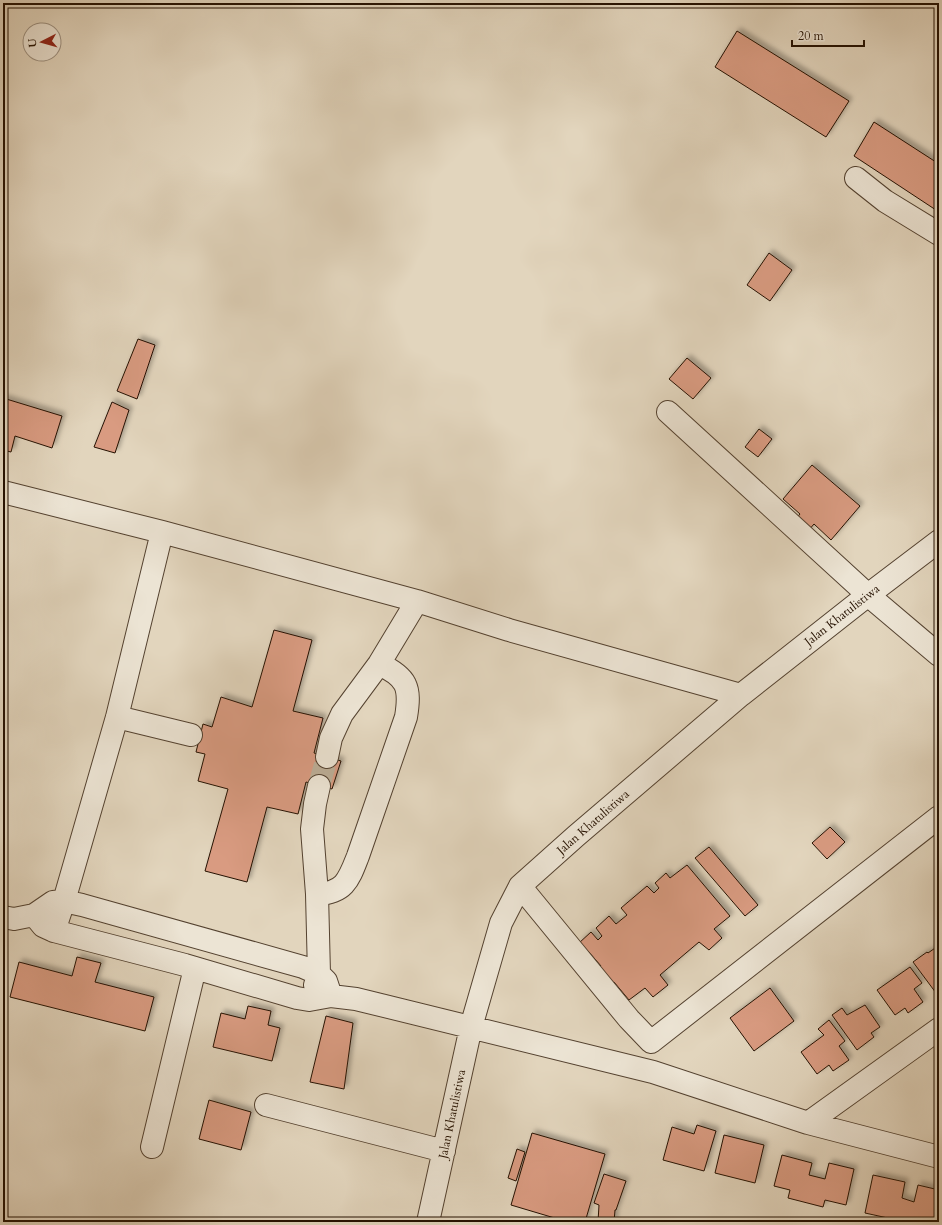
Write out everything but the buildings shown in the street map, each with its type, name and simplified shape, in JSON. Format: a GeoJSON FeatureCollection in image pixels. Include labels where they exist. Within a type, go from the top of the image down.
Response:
{"type":"FeatureCollection","features":[{"type":"Feature","properties":{"kind":"street"},"geometry":{"type":"LineString","coordinates":[[856,178],[885,201],[939,234]]}},
{"type":"Feature","properties":{"kind":"street"},"geometry":{"type":"LineString","coordinates":[[668,412],[868,595],[939,655]]}},
{"type":"Feature","properties":{"kind":"street"},"geometry":{"type":"LineString","coordinates":[[3,492],[162,532],[417,601],[509,630],[741,695]]}},
{"type":"Feature","properties":{"kind":"street"},"geometry":{"type":"LineString","coordinates":[[54,932],[117,717],[162,532]]}},
{"type":"Feature","properties":{"kind":"street","name":"Jalan Khatulistiwa"},"geometry":{"type":"LineString","coordinates":[[428,1222],[471,1027],[501,922],[520,886],[576,836],[741,695],[939,541]]}},
{"type":"Feature","properties":{"kind":"street"},"geometry":{"type":"LineString","coordinates":[[327,757],[331,738],[342,714],[379,664],[417,601]]}},
{"type":"Feature","properties":{"kind":"street"},"geometry":{"type":"LineString","coordinates":[[317,894],[328,893],[341,887],[350,877],[406,717],[408,702],[407,690],[401,677],[392,670],[379,664]]}},
{"type":"Feature","properties":{"kind":"street"},"geometry":{"type":"LineString","coordinates":[[117,717],[191,735]]}},
{"type":"Feature","properties":{"kind":"street"},"geometry":{"type":"LineString","coordinates":[[309,1000],[319,974],[317,894],[312,829],[319,786]]}},
{"type":"Feature","properties":{"kind":"street"},"geometry":{"type":"LineString","coordinates":[[651,1042],[939,817]]}},
{"type":"Feature","properties":{"kind":"street"},"geometry":{"type":"LineString","coordinates":[[520,886],[625,1014],[651,1042],[653,1072]]}},
{"type":"Feature","properties":{"kind":"street"},"geometry":{"type":"LineString","coordinates":[[3,917],[14,919],[34,915],[53,902],[64,901],[303,967],[319,974],[326,981],[332,996]]}},
{"type":"Feature","properties":{"kind":"street"},"geometry":{"type":"LineString","coordinates":[[34,915],[43,926],[54,932],[195,968],[297,998],[309,1000],[332,996],[356,999],[653,1072],[808,1123],[939,1157]]}},
{"type":"Feature","properties":{"kind":"street"},"geometry":{"type":"LineString","coordinates":[[152,1147],[195,968]]}},
{"type":"Feature","properties":{"kind":"street"},"geometry":{"type":"LineString","coordinates":[[808,1123],[939,1029]]}},
{"type":"Feature","properties":{"kind":"street"},"geometry":{"type":"LineString","coordinates":[[266,1105],[444,1151]]}},
{"type":"Feature","properties":{"kind":"tunnel"},"geometry":{"type":"LineString","coordinates":[[319,786],[327,757]]}}]}
